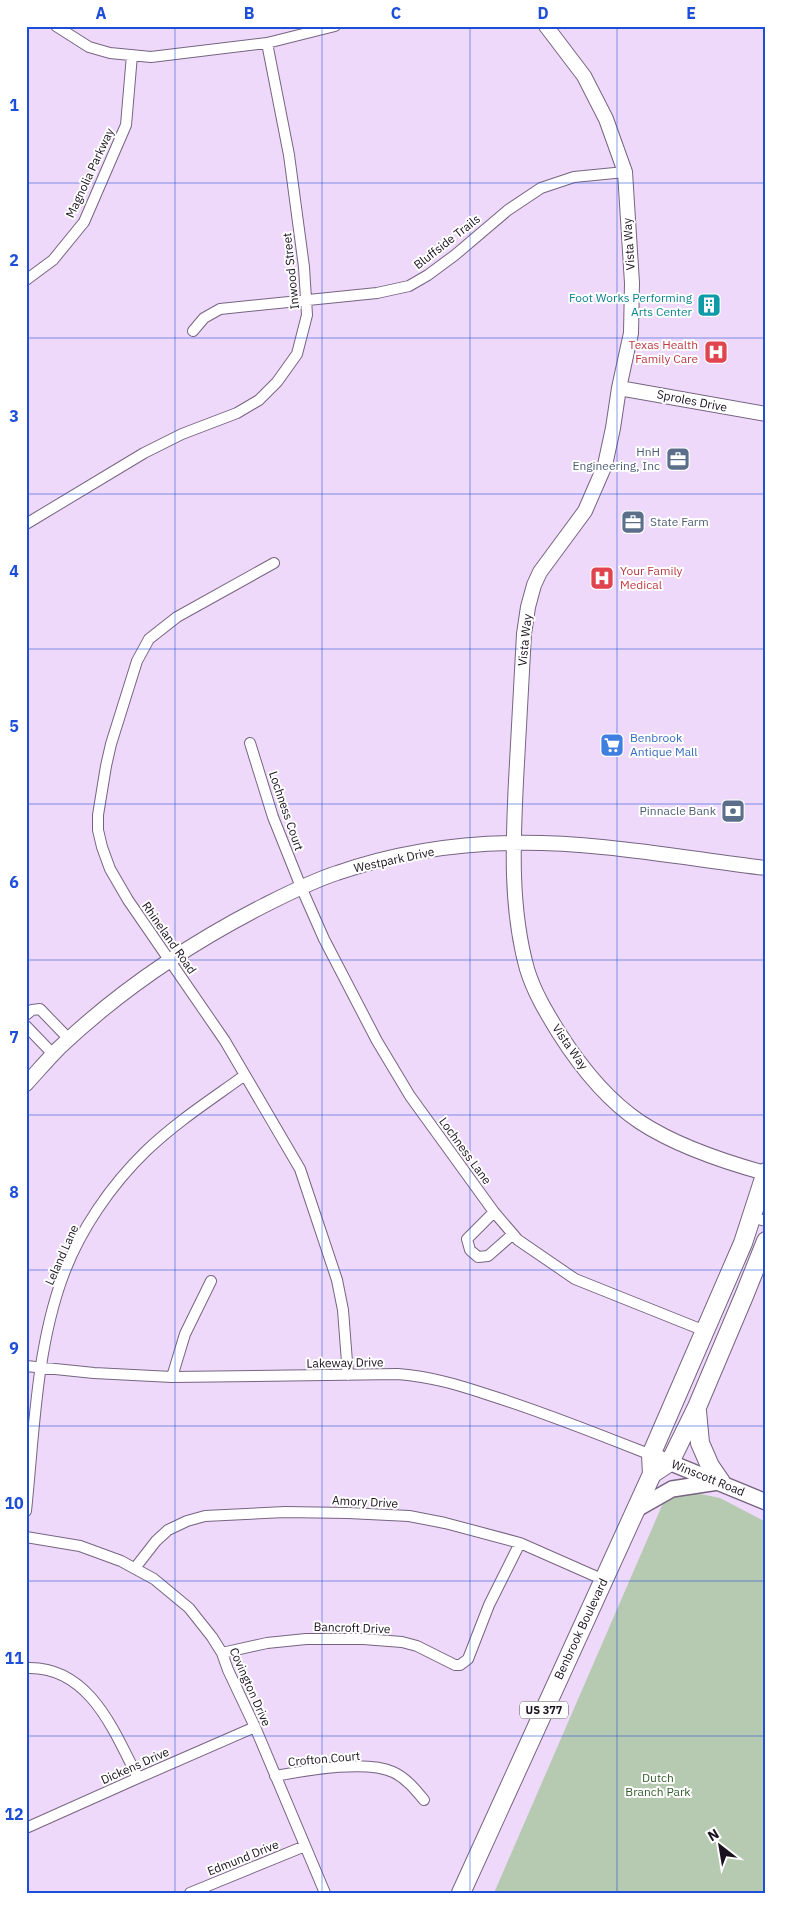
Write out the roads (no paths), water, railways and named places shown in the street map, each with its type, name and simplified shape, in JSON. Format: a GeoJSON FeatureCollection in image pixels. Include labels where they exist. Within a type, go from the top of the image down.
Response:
{"type":"FeatureCollection","features":[{"type":"Feature","properties":{"kind":"highway"},"geometry":{"type":"LineString","coordinates":[[766,1172],[759,1219],[743,1243],[650,1455],[652,1474],[670,1462],[725,1344],[766,1241]]}},
{"type":"Feature","properties":{"kind":"highway"},"geometry":{"type":"LineString","coordinates":[[696,1407],[700,1443],[710,1466],[721,1482]]}},
{"type":"Feature","properties":{"kind":"highway","name":"Benbrook Boulevard"},"geometry":{"type":"LineString","coordinates":[[461,1893],[652,1474]]}},
{"type":"Feature","properties":{"kind":"main road","name":"Winscott Road"},"geometry":{"type":"LineString","coordinates":[[650,1455],[721,1482],[766,1502]]}},
{"type":"Feature","properties":{"kind":"main road"},"geometry":{"type":"LineString","coordinates":[[635,1510],[672,1489],[721,1482]]}},
{"type":"Feature","properties":{"kind":"street"},"geometry":{"type":"LineString","coordinates":[[56,26],[89,47],[110,53],[151,57],[267,43],[335,26]]}},
{"type":"Feature","properties":{"kind":"street","name":"Vista Way"},"geometry":{"type":"LineString","coordinates":[[546,26],[584,76],[606,119],[625,172],[632,283],[631,326],[613,428],[604,465],[595,490],[585,511],[540,572],[528,607],[524,634],[512,843],[517,913],[530,976],[542,1006],[566,1044],[591,1077],[619,1105],[639,1121],[659,1133],[701,1152],[766,1172]]}},
{"type":"Feature","properties":{"kind":"street","name":"Inwood Street"},"geometry":{"type":"LineString","coordinates":[[26,524],[144,453],[182,434],[237,413],[259,400],[277,382],[297,354],[307,315],[304,267],[290,154],[267,43]]}},
{"type":"Feature","properties":{"kind":"street","name":"Magnolia Parkway"},"geometry":{"type":"LineString","coordinates":[[26,280],[53,260],[84,222],[126,125],[132,55]]}},
{"type":"Feature","properties":{"kind":"street","name":"Bluffside Trails"},"geometry":{"type":"LineString","coordinates":[[193,331],[204,318],[220,309],[377,293],[409,286],[455,255],[508,210],[541,188],[574,177],[625,172]]}},
{"type":"Feature","properties":{"kind":"street","name":"Sproles Drive"},"geometry":{"type":"LineString","coordinates":[[619,388],[766,414]]}},
{"type":"Feature","properties":{"kind":"street","name":"Rhineland Road"},"geometry":{"type":"LineString","coordinates":[[274,563],[177,617],[149,639],[137,661],[109,752],[98,815],[98,830],[110,869],[128,900],[171,961],[245,1075],[300,1169],[337,1280],[343,1310],[348,1375]]}},
{"type":"Feature","properties":{"kind":"street","name":"Lochness Court"},"geometry":{"type":"LineString","coordinates":[[250,743],[273,817],[301,887]]}},
{"type":"Feature","properties":{"kind":"street","name":"Westpark Drive"},"geometry":{"type":"LineString","coordinates":[[26,1084],[53,1054],[99,1012],[206,937],[301,887],[336,873],[400,856],[464,846],[512,843],[566,844],[766,868]]}},
{"type":"Feature","properties":{"kind":"street","name":"Lochness Lane"},"geometry":{"type":"LineString","coordinates":[[301,887],[324,939],[376,1041],[410,1096],[494,1212],[518,1240],[575,1279],[705,1331]]}},
{"type":"Feature","properties":{"kind":"street"},"geometry":{"type":"LineString","coordinates":[[26,1014],[32,1010],[40,1009],[69,1039]]}},
{"type":"Feature","properties":{"kind":"street"},"geometry":{"type":"LineString","coordinates":[[26,1026],[53,1054]]}},
{"type":"Feature","properties":{"kind":"street","name":"Leland Lane"},"geometry":{"type":"LineString","coordinates":[[26,1511],[41,1367],[50,1318],[63,1276],[82,1234],[112,1191],[147,1150],[245,1075]]}},
{"type":"Feature","properties":{"kind":"street"},"geometry":{"type":"LineString","coordinates":[[494,1212],[467,1239],[470,1250],[478,1257],[488,1256],[513,1234]]}},
{"type":"Feature","properties":{"kind":"street"},"geometry":{"type":"LineString","coordinates":[[172,1377],[185,1334],[211,1281]]}},
{"type":"Feature","properties":{"kind":"street","name":"Lakeway Drive"},"geometry":{"type":"LineString","coordinates":[[26,1366],[94,1373],[172,1377],[398,1374],[440,1380],[574,1424],[650,1455]]}},
{"type":"Feature","properties":{"kind":"street","name":"Amory Drive"},"geometry":{"type":"LineString","coordinates":[[136,1568],[156,1541],[168,1530],[187,1521],[205,1516],[285,1512],[339,1512],[409,1516],[445,1523],[520,1543],[604,1580]]}},
{"type":"Feature","properties":{"kind":"street","name":"Covington Drive"},"geometry":{"type":"LineString","coordinates":[[26,1537],[80,1546],[136,1568],[154,1579],[189,1608],[222,1653],[325,1893]]}},
{"type":"Feature","properties":{"kind":"street","name":"Bancroft Drive"},"geometry":{"type":"LineString","coordinates":[[222,1653],[267,1643],[306,1639],[363,1639],[410,1644],[455,1665],[460,1665],[468,1659],[489,1605],[520,1543]]}},
{"type":"Feature","properties":{"kind":"street"},"geometry":{"type":"LineString","coordinates":[[26,1668],[35,1667],[54,1671],[70,1680],[92,1697],[104,1711],[138,1778]]}},
{"type":"Feature","properties":{"kind":"street","name":"Dickens Drive"},"geometry":{"type":"LineString","coordinates":[[26,1828],[255,1727]]}},
{"type":"Feature","properties":{"kind":"street","name":"Crofton Court"},"geometry":{"type":"LineString","coordinates":[[275,1776],[345,1767],[383,1769],[402,1777],[424,1800]]}},
{"type":"Feature","properties":{"kind":"street","name":"Edmund Drive"},"geometry":{"type":"LineString","coordinates":[[190,1893],[305,1846]]}},
{"type":"Feature","properties":{"kind":"place","name":"Foot Works Performing Arts Center"},"geometry":{"type":"Point","coordinates":[709,305]}},
{"type":"Feature","properties":{"kind":"place","name":"Texas Health Family Care"},"geometry":{"type":"Point","coordinates":[716,352]}},
{"type":"Feature","properties":{"kind":"place","name":"HnH Engineering, Inc"},"geometry":{"type":"Point","coordinates":[678,459]}},
{"type":"Feature","properties":{"kind":"place","name":"State Farm"},"geometry":{"type":"Point","coordinates":[633,522]}},
{"type":"Feature","properties":{"kind":"place","name":"Your Family Medical"},"geometry":{"type":"Point","coordinates":[602,578]}},
{"type":"Feature","properties":{"kind":"place","name":"Benbrook Antique Mall"},"geometry":{"type":"Point","coordinates":[612,745]}},
{"type":"Feature","properties":{"kind":"place","name":"Pinnacle Bank"},"geometry":{"type":"Point","coordinates":[733,811]}},
{"type":"Feature","properties":{"kind":"park label","name":"Dutch Branch Park"},"geometry":{"type":"Point","coordinates":[658,1785]}}]}
